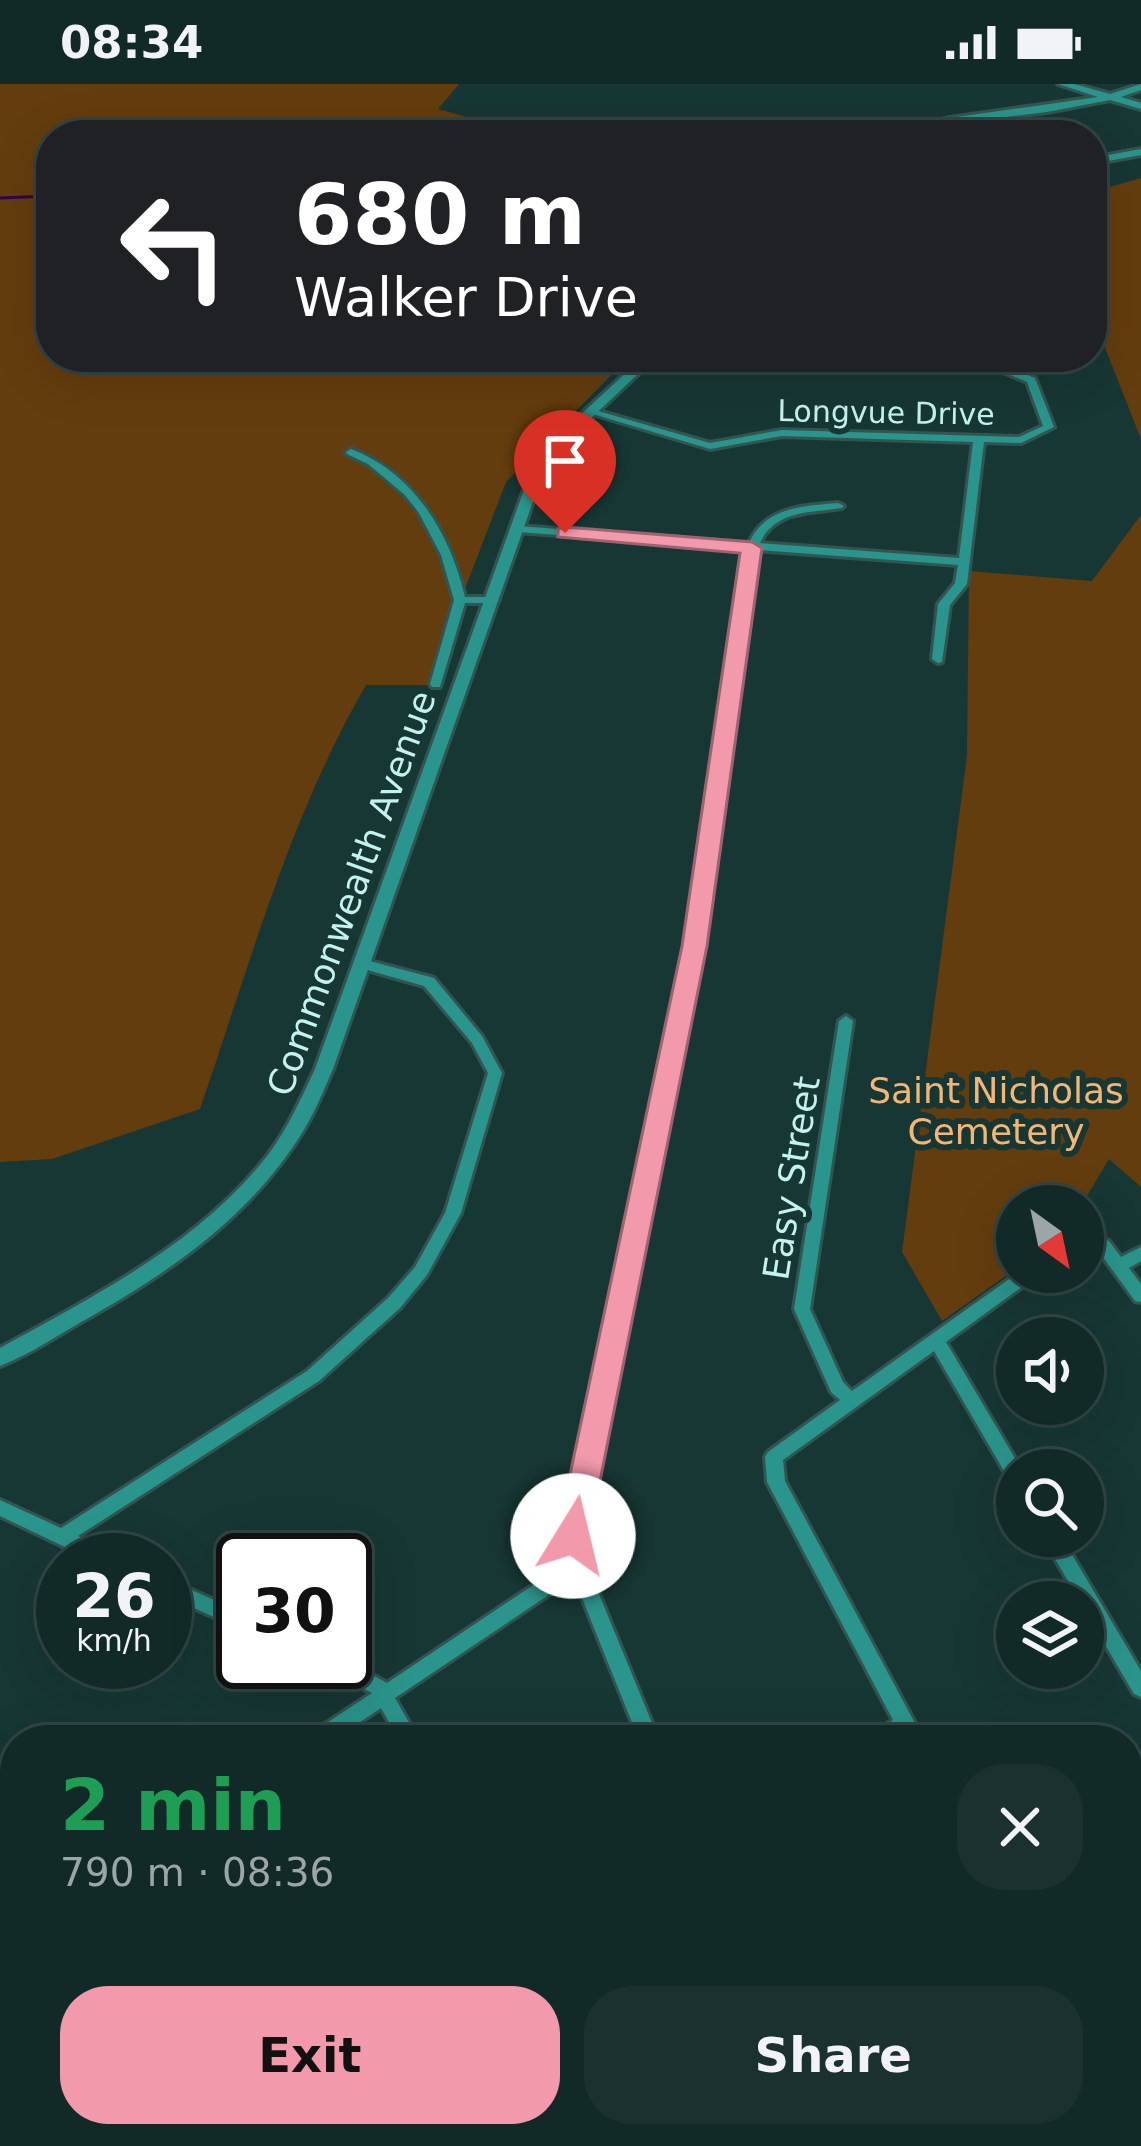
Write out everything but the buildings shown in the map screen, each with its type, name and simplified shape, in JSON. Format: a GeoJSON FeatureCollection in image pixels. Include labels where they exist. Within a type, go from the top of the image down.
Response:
{"type":"FeatureCollection","features":[{"type":"Feature","properties":{"kind":"street"},"geometry":{"type":"LineString","coordinates":[[1064,84],[1141,103]]}},
{"type":"Feature","properties":{"kind":"street"},"geometry":{"type":"LineString","coordinates":[[954,120],[1116,100],[1141,87]]}},
{"type":"Feature","properties":{"kind":"street"},"geometry":{"type":"LineString","coordinates":[[1107,158],[1141,152]]}},
{"type":"Feature","properties":{"kind":"street","name":"Commonwealth Avenue"},"geometry":{"type":"LineString","coordinates":[[0,1358],[179,1252],[258,1186],[304,1120],[536,476],[591,412],[634,372]]}},
{"type":"Feature","properties":{"kind":"street","name":"Longvue Drive"},"geometry":{"type":"LineString","coordinates":[[591,412],[710,446],[782,433],[979,440],[1022,440],[1042,434],[1048,416],[1031,380],[1010,372]]}},
{"type":"Feature","properties":{"kind":"street"},"geometry":{"type":"LineString","coordinates":[[938,659],[944,604],[962,584],[979,440]]}},
{"type":"Feature","properties":{"kind":"street"},"geometry":{"type":"LineString","coordinates":[[351,452],[369,458],[417,505],[451,559],[460,599],[436,684]]}},
{"type":"Feature","properties":{"kind":"street"},"geometry":{"type":"LineString","coordinates":[[643,1725],[578,1565],[574,1511],[694,946],[752,548],[757,529],[772,518],[838,506]]}},
{"type":"Feature","properties":{"kind":"street"},"geometry":{"type":"LineString","coordinates":[[518,530],[965,562]]}},
{"type":"Feature","properties":{"kind":"street"},"geometry":{"type":"LineString","coordinates":[[460,599],[493,600]]}},
{"type":"Feature","properties":{"kind":"street"},"geometry":{"type":"LineString","coordinates":[[68,1533],[332,1362],[410,1286],[445,1233],[463,1190],[495,1073],[477,1040],[429,982],[362,964]]}},
{"type":"Feature","properties":{"kind":"street","name":"Easy Street"},"geometry":{"type":"LineString","coordinates":[[846,1021],[802,1309],[837,1387],[852,1402]]}},
{"type":"Feature","properties":{"kind":"street"},"geometry":{"type":"LineString","coordinates":[[1104,1246],[1141,1296]]}},
{"type":"Feature","properties":{"kind":"street"},"geometry":{"type":"LineString","coordinates":[[1120,1265],[1141,1253]]}},
{"type":"Feature","properties":{"kind":"street"},"geometry":{"type":"LineString","coordinates":[[905,1725],[776,1482],[774,1457],[1003,1293]]}},
{"type":"Feature","properties":{"kind":"street"},"geometry":{"type":"LineString","coordinates":[[937,1342],[1000,1449]]}},
{"type":"Feature","properties":{"kind":"street"},"geometry":{"type":"LineString","coordinates":[[0,1508],[53,1533]]}},
{"type":"Feature","properties":{"kind":"street"},"geometry":{"type":"LineString","coordinates":[[1064,1557],[1141,1688]]}},
{"type":"Feature","properties":{"kind":"street"},"geometry":{"type":"LineString","coordinates":[[340,1725],[578,1565]]}},
{"type":"Feature","properties":{"kind":"street"},"geometry":{"type":"LineString","coordinates":[[372,1686],[386,1694],[402,1725]]}},
{"type":"Feature","properties":{"kind":"green space"},"geometry":{"type":"Polygon","coordinates":[[[0,84],[459,84],[438,109],[477,120],[36,120],[36,372],[614,372],[506,482],[428,685],[366,685],[293,839],[200,1109],[52,1159],[0,1162],[0,84]]]}},
{"type":"Feature","properties":{"kind":"green space"},"geometry":{"type":"Polygon","coordinates":[[[1141,178],[1141,439],[1107,353],[1107,188],[1141,178]]]}},
{"type":"Feature","properties":{"kind":"green space","name":"Saint Nicholas Cemetery"},"geometry":{"type":"Polygon","coordinates":[[[1141,515],[1141,1187],[1109,1159],[1094,1185],[996,1185],[996,1283],[942,1321],[902,1252],[967,756],[969,571],[1092,581],[1141,515]]]}},
{"type":"Feature","properties":{"kind":"waterway"},"geometry":{"type":"LineString","coordinates":[[0,198],[36,197]]}},
{"type":"Feature","properties":{"kind":"route"},"geometry":{"type":"LineString","coordinates":[[565,533],[752,548],[694,946],[574,1511],[573,1536]]}}]}
